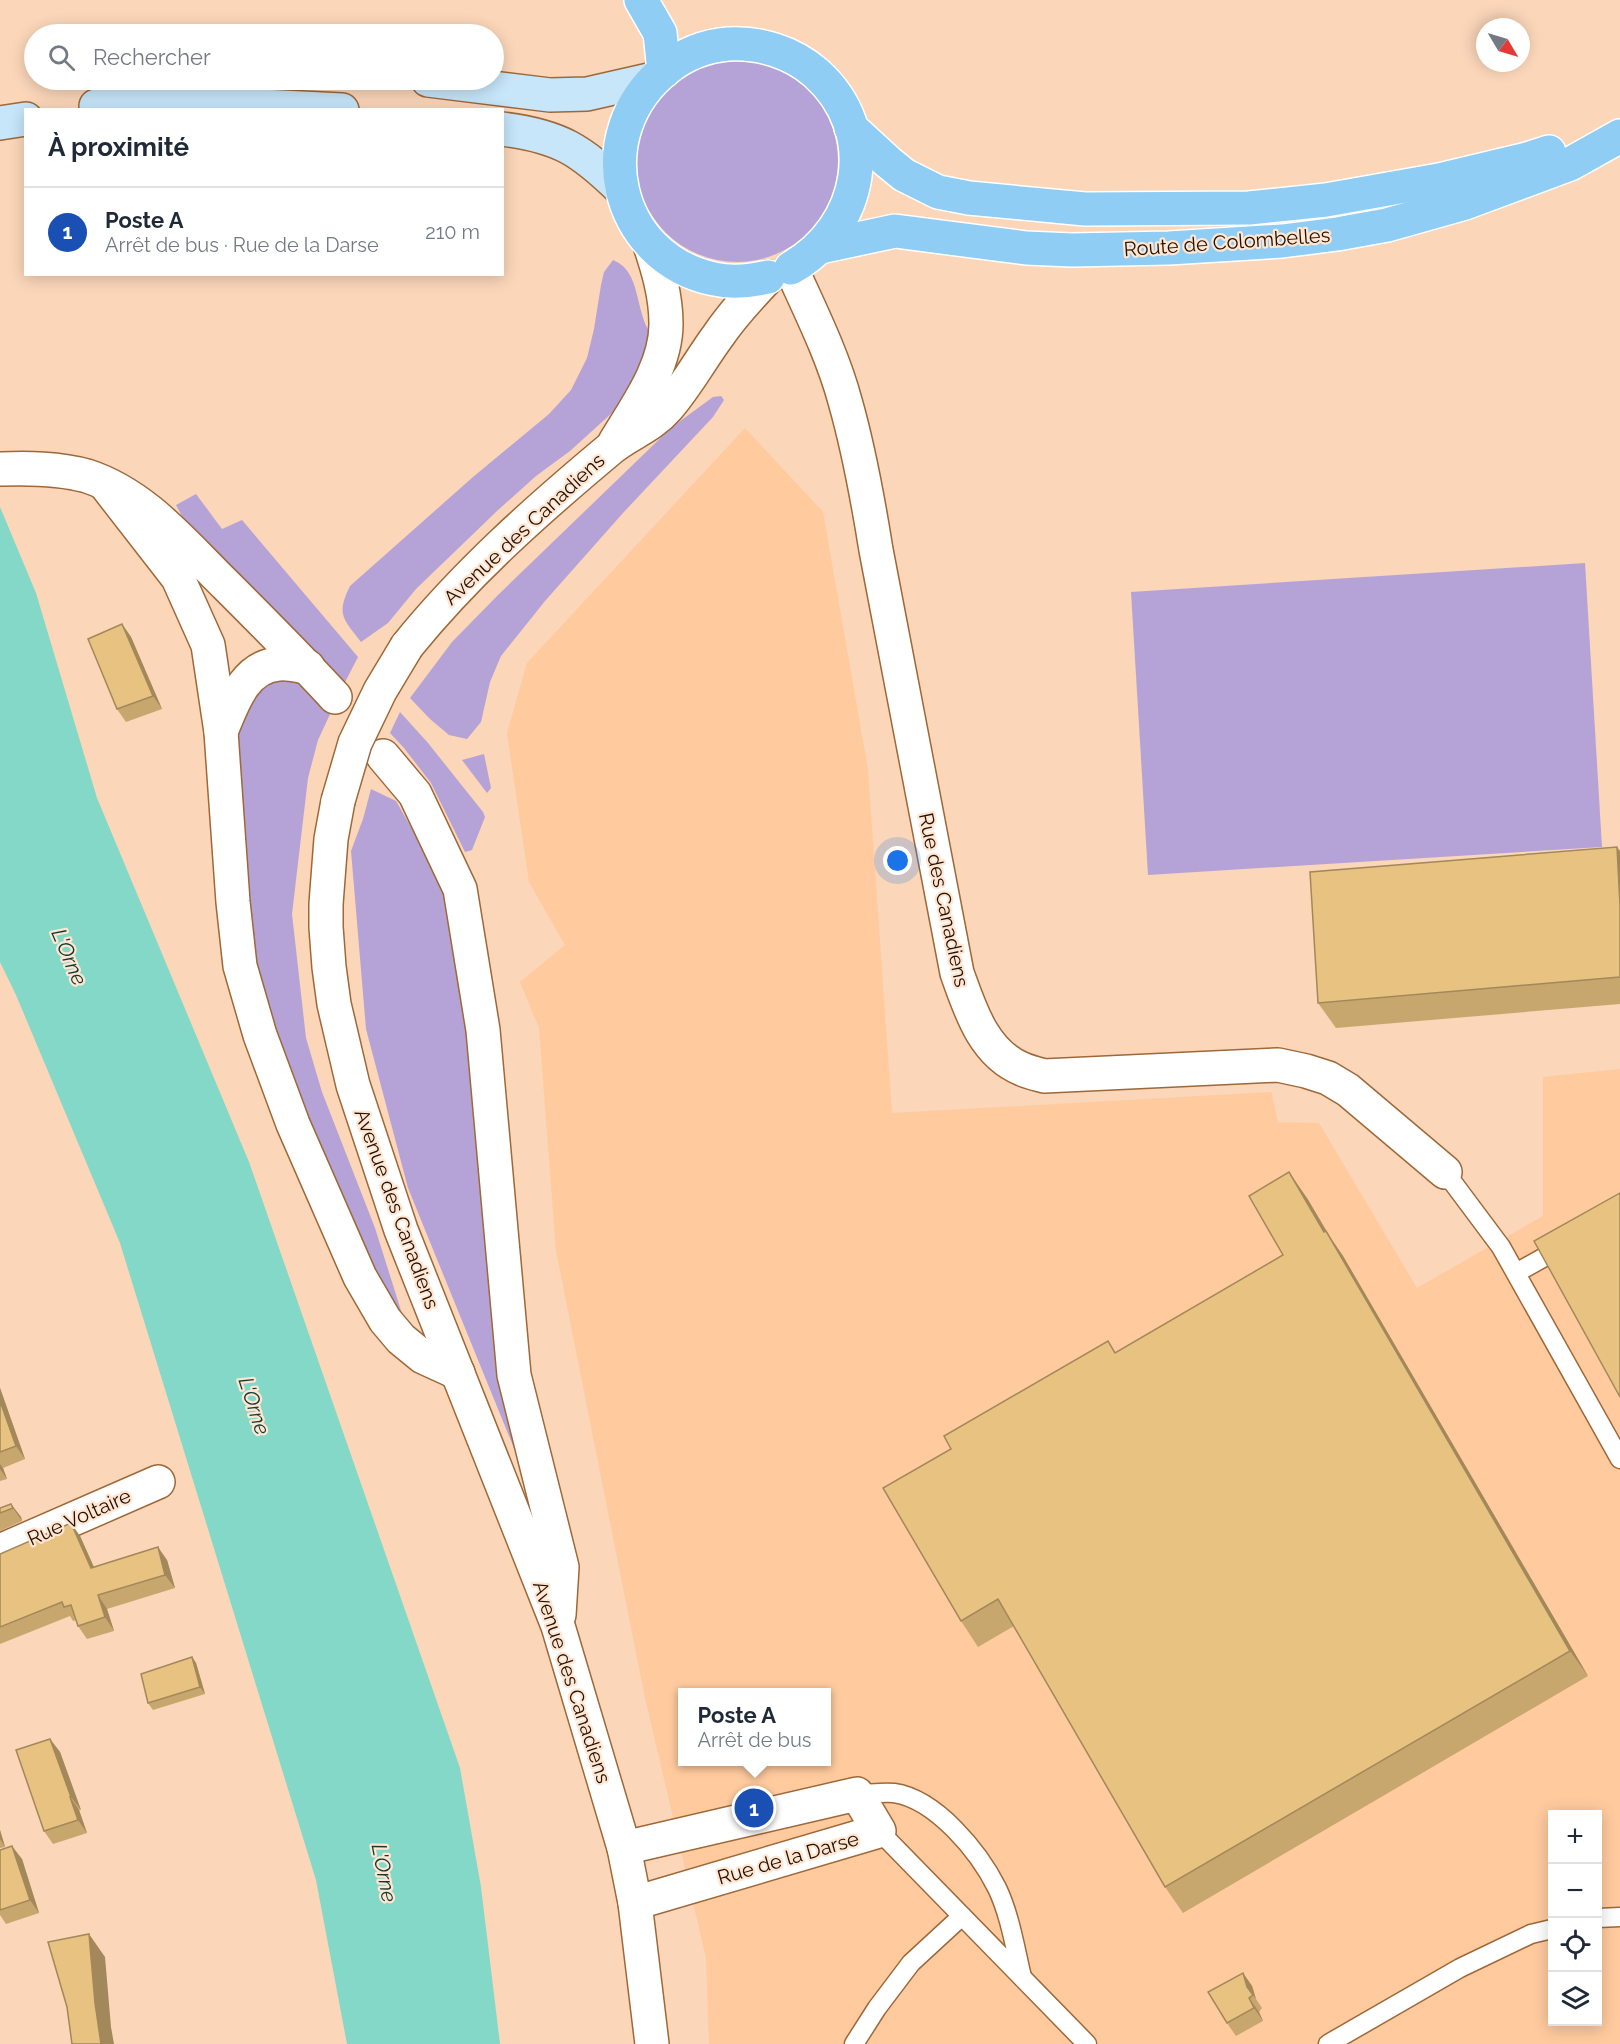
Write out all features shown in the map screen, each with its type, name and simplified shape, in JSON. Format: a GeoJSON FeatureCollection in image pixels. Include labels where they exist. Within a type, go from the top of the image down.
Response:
{"type":"FeatureCollection","features":[{"type":"Feature","properties":{"kind":"main road"},"geometry":{"type":"LineString","coordinates":[[641,0],[660,33],[692,54]]}},
{"type":"Feature","properties":{"kind":"main road"},"geometry":{"type":"LineString","coordinates":[[658,75],[660,33]]}},
{"type":"Feature","properties":{"kind":"main road","name":"Route de Colombelles"},"geometry":{"type":"LineString","coordinates":[[742,44],[764,47],[791,57],[804,64],[826,83],[841,105],[851,128],[856,160],[855,176],[852,192],[840,222],[820,247],[780,273],[729,281],[704,276],[680,267],[649,242],[632,217],[622,190],[619,160],[623,130],[635,103],[658,75],[676,61],[692,54],[706,48],[742,44]]}},
{"type":"Feature","properties":{"kind":"main road","name":"Route de Colombelles"},"geometry":{"type":"LineString","coordinates":[[504,89],[550,95],[587,94],[658,75]]}},
{"type":"Feature","properties":{"kind":"main road"},"geometry":{"type":"LineString","coordinates":[[86,108],[160,90]]}},
{"type":"Feature","properties":{"kind":"main road"},"geometry":{"type":"LineString","coordinates":[[86,108],[261,106],[302,108]]}},
{"type":"Feature","properties":{"kind":"main road"},"geometry":{"type":"LineString","coordinates":[[0,123],[24,119]]}},
{"type":"Feature","properties":{"kind":"main road","name":"Route de Colombelles"},"geometry":{"type":"LineString","coordinates":[[851,128],[904,175],[938,192],[969,198],[1085,209],[1249,208],[1326,200],[1439,180],[1527,159],[1567,146],[1619,136]]}},
{"type":"Feature","properties":{"kind":"main road","name":"Route de Colombelles"},"geometry":{"type":"LineString","coordinates":[[504,129],[543,136],[563,143],[594,164],[622,190]]}},
{"type":"Feature","properties":{"kind":"main road","name":"Route de Colombelles"},"geometry":{"type":"LineString","coordinates":[[820,247],[895,231],[1026,248],[1072,250],[1180,248],[1282,241],[1337,234],[1387,225],[1465,203],[1570,164],[1619,136]]}},
{"type":"Feature","properties":{"kind":"street","name":"Avenue des Canadiens"},"geometry":{"type":"LineString","coordinates":[[612,447],[648,384],[663,348],[666,325],[664,296],[649,242]]}},
{"type":"Feature","properties":{"kind":"street","name":"Avenue des Canadiens"},"geometry":{"type":"LineString","coordinates":[[652,2044],[635,1903],[624,1848],[558,1626],[397,1219],[353,1084],[334,1004],[329,967],[326,904],[331,839],[338,801],[356,743],[380,691],[407,646],[466,578],[612,447],[649,426],[668,407],[734,314],[780,273]]}},
{"type":"Feature","properties":{"kind":"street","name":"Rue des Canadiens"},"geometry":{"type":"LineString","coordinates":[[780,273],[815,319],[845,399],[867,492],[876,550],[957,973],[972,1016],[984,1037],[999,1054],[1020,1069],[1044,1076],[1278,1065],[1306,1071],[1328,1078],[1348,1090],[1445,1172]]}},
{"type":"Feature","properties":{"kind":"street"},"geometry":{"type":"LineString","coordinates":[[0,469],[27,468],[87,476],[139,502],[159,519],[308,667],[335,697]]}},
{"type":"Feature","properties":{"kind":"street"},"geometry":{"type":"LineString","coordinates":[[105,484],[178,578],[208,645],[221,732],[240,966],[260,1035],[293,1124],[360,1277],[385,1320],[401,1339],[423,1357],[458,1373]]}},
{"type":"Feature","properties":{"kind":"street"},"geometry":{"type":"LineString","coordinates":[[221,732],[236,693],[257,672],[279,663],[308,667]]}},
{"type":"Feature","properties":{"kind":"street"},"geometry":{"type":"LineString","coordinates":[[383,756],[415,794],[460,890],[483,1030],[514,1375],[562,1567],[558,1626]]}},
{"type":"Feature","properties":{"kind":"street","name":"Rue Voltaire"},"geometry":{"type":"LineString","coordinates":[[0,1551],[158,1482]]}},
{"type":"Feature","properties":{"kind":"street"},"geometry":{"type":"LineString","coordinates":[[624,1848],[857,1794]]}},
{"type":"Feature","properties":{"kind":"street","name":"Rue de la Darse"},"geometry":{"type":"LineString","coordinates":[[635,1903],[879,1831],[857,1794]]}},
{"type":"Feature","properties":{"kind":"lane"},"geometry":{"type":"LineString","coordinates":[[1445,1172],[1501,1247],[1620,1459]]}},
{"type":"Feature","properties":{"kind":"lane"},"geometry":{"type":"LineString","coordinates":[[1516,1273],[1578,1238]]}},
{"type":"Feature","properties":{"kind":"lane"},"geometry":{"type":"LineString","coordinates":[[857,1794],[894,1793],[921,1802],[944,1819],[977,1856],[997,1889],[1012,1931],[1022,1977]]}},
{"type":"Feature","properties":{"kind":"lane"},"geometry":{"type":"LineString","coordinates":[[879,1831],[1087,2044]]}},
{"type":"Feature","properties":{"kind":"lane"},"geometry":{"type":"LineString","coordinates":[[854,2044],[877,2008],[911,1963],[962,1916]]}},
{"type":"Feature","properties":{"kind":"lane"},"geometry":{"type":"LineString","coordinates":[[1602,1918],[1620,1917]]}},
{"type":"Feature","properties":{"kind":"lane"},"geometry":{"type":"LineString","coordinates":[[1328,2044],[1460,1968],[1531,1934],[1548,1930]]}},
{"type":"Feature","properties":{"kind":"shaded area"},"geometry":{"type":"Polygon","coordinates":[[[727,60],[747,60],[766,64],[785,72],[815,97],[826,113],[834,132],[838,161],[834,190],[826,209],[801,239],[785,250],[766,258],[747,262],[727,262],[708,258],[689,250],[659,225],[648,209],[640,190],[636,171],[636,151],[640,132],[648,113],[673,83],[689,72],[708,64],[727,60]]]}},
{"type":"Feature","properties":{"kind":"shaded area"},"geometry":{"type":"Polygon","coordinates":[[[613,260],[629,273],[642,316],[652,336],[646,358],[625,397],[613,412],[570,451],[536,476],[497,511],[416,589],[388,623],[361,642],[343,616],[343,604],[350,586],[473,477],[549,414],[571,390],[587,358],[604,272],[613,260]]]}},
{"type":"Feature","properties":{"kind":"shaded area"},"geometry":{"type":"Polygon","coordinates":[[[721,396],[724,400],[713,417],[623,513],[545,601],[501,656],[490,682],[481,722],[467,739],[449,735],[430,719],[410,698],[452,642],[672,427],[713,397],[721,396]]]}},
{"type":"Feature","properties":{"kind":"shaded area"},"geometry":{"type":"Polygon","coordinates":[[[745,428],[823,512],[868,770],[892,1113],[1271,1092],[1278,1122],[1319,1123],[1417,1288],[1543,1216],[1543,1077],[1620,1069],[1620,2044],[709,2044],[706,1958],[645,1698],[556,1251],[539,1028],[520,982],[565,945],[529,882],[507,733],[527,663],[745,428]]]}},
{"type":"Feature","properties":{"kind":"shaded area"},"geometry":{"type":"Polygon","coordinates":[[[196,494],[222,529],[242,520],[358,657],[342,688],[190,531],[176,505],[196,494]]]}},
{"type":"Feature","properties":{"kind":"shaded area"},"geometry":{"type":"Polygon","coordinates":[[[1585,563],[1602,847],[1148,875],[1131,592],[1585,563]]]}},
{"type":"Feature","properties":{"kind":"shaded area"},"geometry":{"type":"Polygon","coordinates":[[[279,675],[298,679],[332,710],[318,740],[308,778],[292,914],[306,1038],[322,1092],[375,1228],[404,1320],[388,1304],[289,1084],[254,968],[235,741],[247,697],[279,675]]]}},
{"type":"Feature","properties":{"kind":"shaded area"},"geometry":{"type":"Polygon","coordinates":[[[400,712],[483,812],[485,817],[472,850],[465,852],[431,783],[390,733],[400,712]]]}},
{"type":"Feature","properties":{"kind":"shaded area"},"geometry":{"type":"Polygon","coordinates":[[[484,754],[491,788],[487,793],[462,760],[484,754]]]}},
{"type":"Feature","properties":{"kind":"shaded area"},"geometry":{"type":"Polygon","coordinates":[[[371,789],[396,801],[423,848],[447,900],[456,953],[520,1463],[408,1188],[366,1029],[351,851],[371,789]]]}},
{"type":"Feature","properties":{"kind":"water","name":"L'Orne"},"geometry":{"type":"Polygon","coordinates":[[[0,507],[36,593],[97,798],[249,1162],[460,1768],[481,1887],[500,2044],[347,2044],[316,1880],[120,1243],[0,962],[0,507]]]}},
{"type":"Feature","properties":{"kind":"building"},"geometry":{"type":"Polygon","coordinates":[[[122,624],[153,696],[117,709],[88,639],[122,624]]]}},
{"type":"Feature","properties":{"kind":"building"},"geometry":{"type":"Polygon","coordinates":[[[1617,847],[1620,977],[1318,1003],[1310,872],[1617,847]]]}},
{"type":"Feature","properties":{"kind":"building"},"geometry":{"type":"Polygon","coordinates":[[[1289,1172],[1324,1232],[1326,1231],[1570,1651],[1165,1887],[998,1599],[961,1621],[883,1488],[951,1449],[944,1436],[1108,1341],[1115,1353],[1283,1255],[1249,1196],[1289,1172]]]}},
{"type":"Feature","properties":{"kind":"building"},"geometry":{"type":"Polygon","coordinates":[[[1620,1193],[1620,1397],[1534,1241],[1620,1193]]]}},
{"type":"Feature","properties":{"kind":"building"},"geometry":{"type":"Polygon","coordinates":[[[0,1401],[16,1446],[0,1452],[0,1401]]]}},
{"type":"Feature","properties":{"kind":"building"},"geometry":{"type":"Polygon","coordinates":[[[11,1504],[13,1508],[0,1513],[0,1508],[11,1504]]]}},
{"type":"Feature","properties":{"kind":"building"},"geometry":{"type":"Polygon","coordinates":[[[71,1523],[91,1568],[158,1547],[165,1575],[98,1595],[105,1617],[78,1626],[71,1605],[64,1607],[62,1602],[0,1627],[0,1554],[71,1523]]]}},
{"type":"Feature","properties":{"kind":"building"},"geometry":{"type":"Polygon","coordinates":[[[192,1657],[200,1687],[148,1703],[141,1674],[192,1657]]]}},
{"type":"Feature","properties":{"kind":"building"},"geometry":{"type":"Polygon","coordinates":[[[50,1739],[78,1820],[44,1831],[16,1750],[50,1739]]]}},
{"type":"Feature","properties":{"kind":"building"},"geometry":{"type":"Polygon","coordinates":[[[12,1846],[30,1900],[0,1910],[0,1850],[12,1846]]]}},
{"type":"Feature","properties":{"kind":"building"},"geometry":{"type":"Polygon","coordinates":[[[89,1934],[101,2044],[72,2044],[67,2007],[48,1942],[89,1934]]]}},
{"type":"Feature","properties":{"kind":"building"},"geometry":{"type":"Polygon","coordinates":[[[1243,1973],[1247,1987],[1253,1995],[1249,1998],[1254,2008],[1227,2023],[1208,1992],[1243,1973]]]}},
{"type":"Feature","properties":{"kind":"place","name":"Poste A"},"geometry":{"type":"Point","coordinates":[754,1808]}}]}
